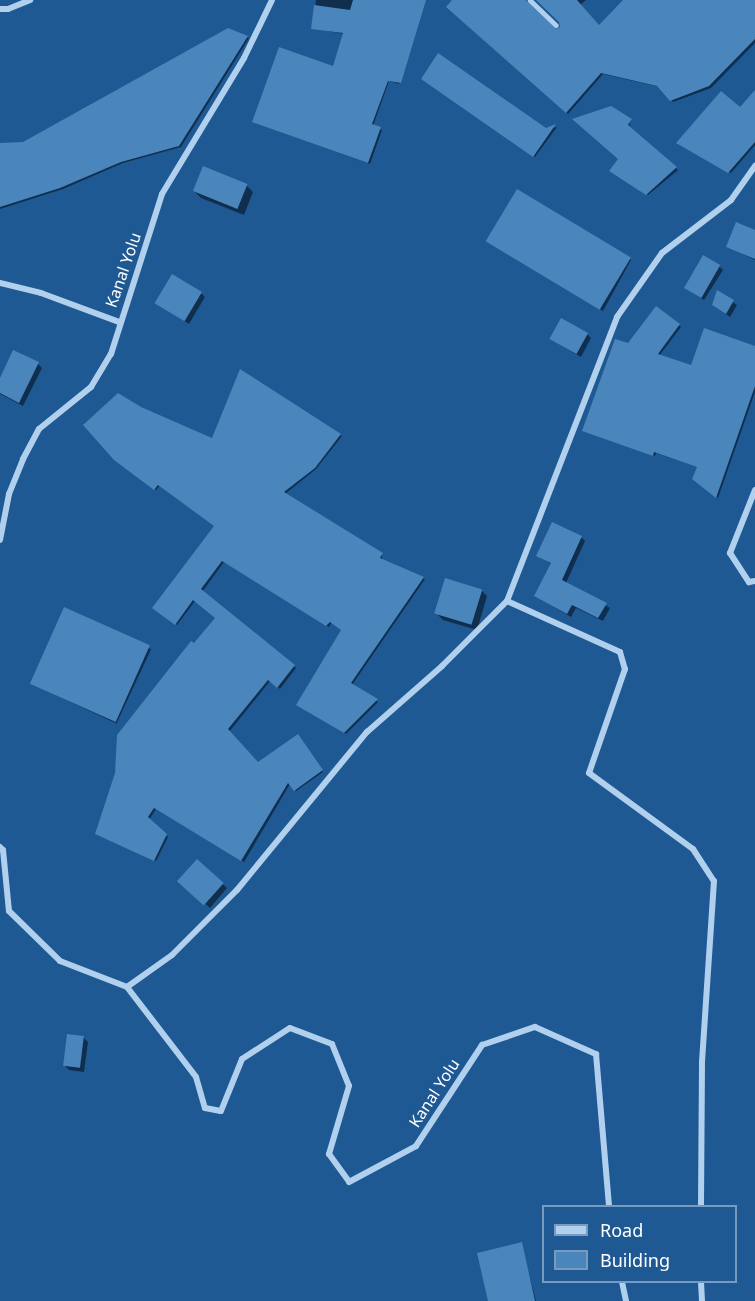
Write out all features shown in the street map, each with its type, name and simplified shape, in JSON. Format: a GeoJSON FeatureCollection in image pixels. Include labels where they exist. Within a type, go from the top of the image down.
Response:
{"type":"FeatureCollection","features":[{"type":"Feature","properties":{"kind":"street"},"geometry":{"type":"LineString","coordinates":[[0,9],[8,9],[30,0]]}},
{"type":"Feature","properties":{"kind":"street","name":"Kanal Yolu"},"geometry":{"type":"LineString","coordinates":[[0,540],[9,494],[39,429],[91,387],[111,354],[119,322],[162,194],[244,58],[272,0]]}},
{"type":"Feature","properties":{"kind":"street"},"geometry":{"type":"LineString","coordinates":[[0,847],[3,850],[9,911],[60,961],[127,987],[172,955],[237,890],[367,732],[442,666],[507,600],[617,317],[662,253],[731,201],[755,166]]}},
{"type":"Feature","properties":{"kind":"street"},"geometry":{"type":"LineString","coordinates":[[0,283],[41,293],[119,322]]}},
{"type":"Feature","properties":{"kind":"street"},"geometry":{"type":"LineString","coordinates":[[755,490],[730,553],[749,582],[755,581]]}},
{"type":"Feature","properties":{"kind":"street"},"geometry":{"type":"LineString","coordinates":[[507,600],[620,652],[625,669],[589,773],[693,849],[714,881],[702,1062],[701,1205]]}},
{"type":"Feature","properties":{"kind":"street","name":"Kanal Yolu"},"geometry":{"type":"LineString","coordinates":[[127,987],[196,1077],[205,1108],[221,1111],[242,1059],[290,1028],[332,1044],[349,1086],[329,1154],[349,1182],[416,1146],[482,1045],[535,1027],[596,1054],[609,1205]]}},
{"type":"Feature","properties":{"kind":"street"},"geometry":{"type":"LineString","coordinates":[[622,1283],[626,1301]]}},
{"type":"Feature","properties":{"kind":"street"},"geometry":{"type":"LineString","coordinates":[[701,1283],[702,1301]]}},
{"type":"Feature","properties":{"kind":"lane"},"geometry":{"type":"LineString","coordinates":[[530,0],[556,25]]}},
{"type":"Feature","properties":{"kind":"building"},"geometry":{"type":"Polygon","coordinates":[[[353,0],[426,0],[401,83],[388,81],[372,124],[381,127],[368,163],[252,122],[279,47],[333,66],[343,33],[311,29],[314,5],[350,10],[353,0]]]}},
{"type":"Feature","properties":{"kind":"building"},"geometry":{"type":"Polygon","coordinates":[[[452,0],[526,0],[556,29],[560,27],[559,22],[536,0],[577,0],[599,25],[623,0],[755,0],[755,39],[709,86],[670,101],[657,86],[601,73],[566,113],[446,7],[452,0]]]}},
{"type":"Feature","properties":{"kind":"building"},"geometry":{"type":"Polygon","coordinates":[[[228,28],[248,36],[179,146],[121,162],[60,188],[0,207],[0,143],[23,142],[228,28]]]}},
{"type":"Feature","properties":{"kind":"building"},"geometry":{"type":"Polygon","coordinates":[[[438,53],[546,128],[556,124],[533,157],[421,79],[438,53]]]}},
{"type":"Feature","properties":{"kind":"building"},"geometry":{"type":"Polygon","coordinates":[[[755,90],[755,142],[728,173],[676,143],[721,91],[740,107],[755,90]]]}},
{"type":"Feature","properties":{"kind":"building"},"geometry":{"type":"Polygon","coordinates":[[[611,106],[632,119],[628,125],[677,167],[646,195],[609,171],[618,159],[572,119],[611,106]]]}},
{"type":"Feature","properties":{"kind":"building"},"geometry":{"type":"Polygon","coordinates":[[[203,166],[248,184],[237,209],[193,191],[203,166]]]}},
{"type":"Feature","properties":{"kind":"building"},"geometry":{"type":"Polygon","coordinates":[[[517,189],[631,258],[600,310],[486,241],[517,189]]]}},
{"type":"Feature","properties":{"kind":"building"},"geometry":{"type":"Polygon","coordinates":[[[736,222],[755,230],[755,259],[726,247],[736,222]]]}},
{"type":"Feature","properties":{"kind":"building"},"geometry":{"type":"Polygon","coordinates":[[[703,255],[720,265],[701,298],[684,288],[703,255]]]}},
{"type":"Feature","properties":{"kind":"building"},"geometry":{"type":"Polygon","coordinates":[[[172,274],[202,292],[184,321],[154,303],[172,274]]]}},
{"type":"Feature","properties":{"kind":"building"},"geometry":{"type":"Polygon","coordinates":[[[717,290],[734,300],[726,314],[712,305],[717,290]]]}},
{"type":"Feature","properties":{"kind":"building"},"geometry":{"type":"Polygon","coordinates":[[[656,306],[680,324],[658,354],[691,365],[704,328],[755,346],[755,386],[716,498],[692,479],[697,467],[654,452],[653,456],[582,431],[615,339],[628,343],[656,306]]]}},
{"type":"Feature","properties":{"kind":"building"},"geometry":{"type":"Polygon","coordinates":[[[561,318],[588,333],[576,354],[549,339],[561,318]]]}},
{"type":"Feature","properties":{"kind":"building"},"geometry":{"type":"Polygon","coordinates":[[[13,350],[39,362],[19,403],[0,393],[0,378],[13,350]]]}},
{"type":"Feature","properties":{"kind":"building"},"geometry":{"type":"Polygon","coordinates":[[[240,369],[341,434],[315,468],[284,492],[383,553],[380,558],[424,577],[351,683],[378,699],[344,733],[296,705],[341,630],[330,622],[326,626],[222,561],[201,589],[295,665],[277,688],[268,680],[228,729],[258,762],[298,734],[323,770],[294,791],[288,783],[241,861],[154,808],[148,817],[167,834],[154,861],[95,834],[115,773],[117,735],[191,641],[194,643],[215,618],[193,600],[175,625],[152,608],[214,526],[158,485],[154,490],[114,460],[83,425],[118,393],[141,407],[212,438],[240,369]]]}},
{"type":"Feature","properties":{"kind":"building"},"geometry":{"type":"Polygon","coordinates":[[[552,522],[582,536],[562,580],[607,603],[598,618],[572,605],[567,614],[534,596],[551,563],[536,556],[552,522]]]}},
{"type":"Feature","properties":{"kind":"building"},"geometry":{"type":"Polygon","coordinates":[[[445,578],[482,589],[471,625],[434,613],[445,578]]]}},
{"type":"Feature","properties":{"kind":"building"},"geometry":{"type":"Polygon","coordinates":[[[64,607],[150,645],[116,722],[30,684],[64,607]]]}},
{"type":"Feature","properties":{"kind":"building"},"geometry":{"type":"Polygon","coordinates":[[[197,859],[224,883],[204,905],[177,881],[197,859]]]}},
{"type":"Feature","properties":{"kind":"building"},"geometry":{"type":"Polygon","coordinates":[[[67,1034],[84,1036],[80,1068],[63,1066],[67,1034]]]}},
{"type":"Feature","properties":{"kind":"building"},"geometry":{"type":"Polygon","coordinates":[[[522,1242],[535,1301],[488,1301],[477,1253],[522,1242]]]}}]}
